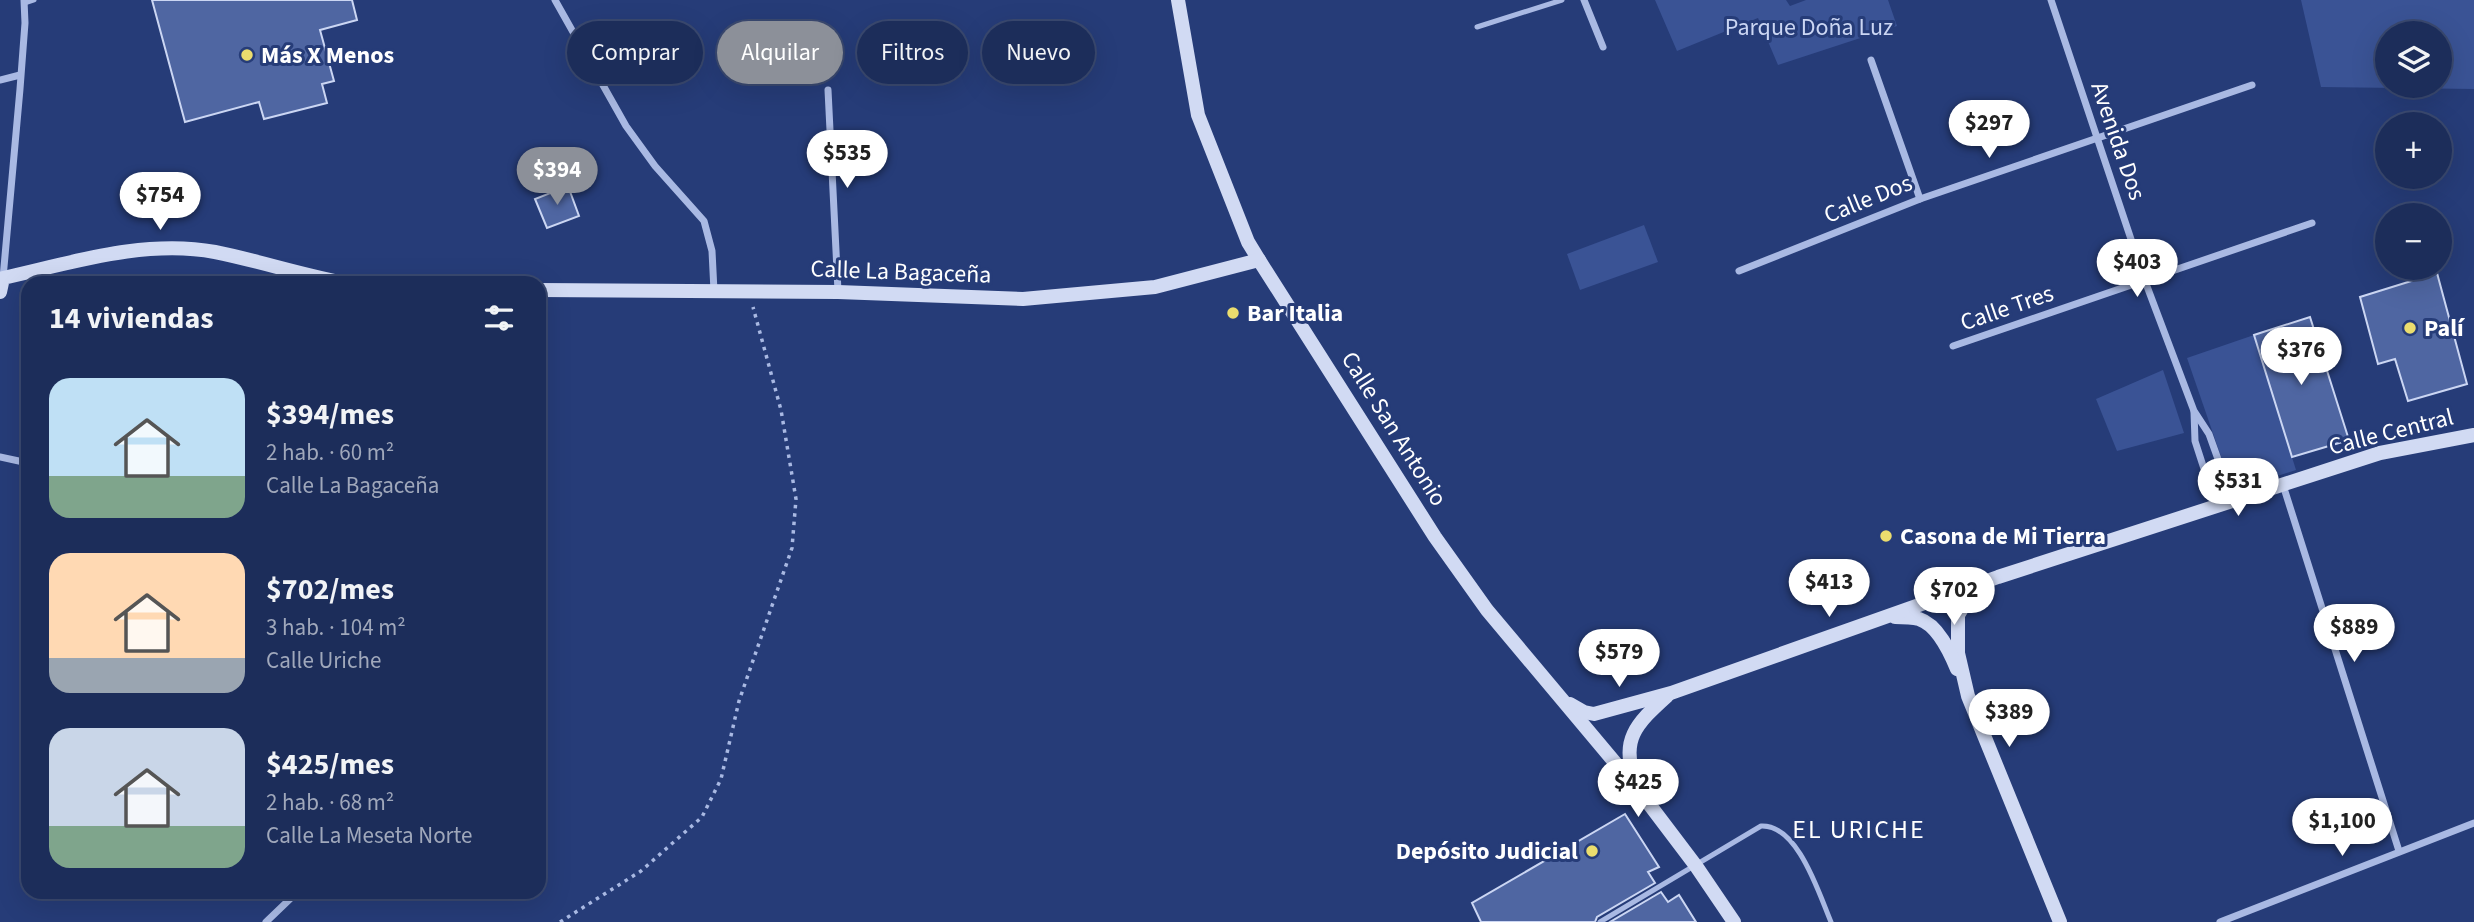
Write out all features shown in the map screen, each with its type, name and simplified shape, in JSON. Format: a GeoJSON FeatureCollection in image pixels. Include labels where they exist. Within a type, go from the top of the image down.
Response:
{"type":"FeatureCollection","features":[{"type":"Feature","properties":{"kind":"main road","name":"Calle San Antonio"},"geometry":{"type":"LineString","coordinates":[[1178,0],[1198,115],[1248,243],[1436,537],[1487,610],[1643,796]]}},
{"type":"Feature","properties":{"kind":"main road"},"geometry":{"type":"LineString","coordinates":[[34,276],[111,254],[182,249],[213,252],[316,276]]}},
{"type":"Feature","properties":{"kind":"main road","name":"Calle La Bagaceña"},"geometry":{"type":"LineString","coordinates":[[546,290],[838,292],[1023,299],[1155,287],[1259,260]]}},
{"type":"Feature","properties":{"kind":"main road"},"geometry":{"type":"LineString","coordinates":[[2,285],[21,280]]}},
{"type":"Feature","properties":{"kind":"main road","name":"Calle Central"},"geometry":{"type":"LineString","coordinates":[[1564,700],[1584,712],[1594,714],[1671,693],[1998,577],[2380,453],[2474,435]]}},
{"type":"Feature","properties":{"kind":"main road"},"geometry":{"type":"LineString","coordinates":[[1968,696],[1958,653],[1958,615],[1968,599],[1998,577]]}},
{"type":"Feature","properties":{"kind":"main road"},"geometry":{"type":"LineString","coordinates":[[1891,616],[1918,619],[1928,624],[1938,635],[1953,661],[2060,922]]}},
{"type":"Feature","properties":{"kind":"main road"},"geometry":{"type":"LineString","coordinates":[[1671,693],[1644,718],[1631,737],[1629,762],[1643,796],[1734,922]]}},
{"type":"Feature","properties":{"kind":"street"},"geometry":{"type":"LineString","coordinates":[[555,0],[626,126],[654,166],[704,220],[712,251],[714,291]]}},
{"type":"Feature","properties":{"kind":"street"},"geometry":{"type":"LineString","coordinates":[[1584,0],[1603,47]]}},
{"type":"Feature","properties":{"kind":"street","name":"Avenida Dos"},"geometry":{"type":"LineString","coordinates":[[2051,0],[2145,281],[2194,411],[2209,434],[2233,501]]}},
{"type":"Feature","properties":{"kind":"street"},"geometry":{"type":"LineString","coordinates":[[2,285],[24,1]]}},
{"type":"Feature","properties":{"kind":"street"},"geometry":{"type":"LineString","coordinates":[[1871,60],[1920,199]]}},
{"type":"Feature","properties":{"kind":"street"},"geometry":{"type":"LineString","coordinates":[[0,80],[20,75]]}},
{"type":"Feature","properties":{"kind":"street","name":"Calle Dos"},"geometry":{"type":"LineString","coordinates":[[1739,271],[1920,199],[2252,85]]}},
{"type":"Feature","properties":{"kind":"street"},"geometry":{"type":"LineString","coordinates":[[828,90],[838,292]]}},
{"type":"Feature","properties":{"kind":"street","name":"Calle Tres"},"geometry":{"type":"LineString","coordinates":[[1953,346],[2312,223]]}},
{"type":"Feature","properties":{"kind":"street","name":"Avenida Dos"},"geometry":{"type":"LineString","coordinates":[[2194,411],[2194,441],[2216,506]]}},
{"type":"Feature","properties":{"kind":"street"},"geometry":{"type":"LineString","coordinates":[[0,457],[21,462]]}},
{"type":"Feature","properties":{"kind":"street"},"geometry":{"type":"LineString","coordinates":[[2283,485],[2399,851]]}},
{"type":"Feature","properties":{"kind":"street"},"geometry":{"type":"LineString","coordinates":[[2220,922],[2474,823]]}},
{"type":"Feature","properties":{"kind":"street"},"geometry":{"type":"LineString","coordinates":[[266,922],[290,899]]}},
{"type":"Feature","properties":{"kind":"lane"},"geometry":{"type":"LineString","coordinates":[[24,1],[34,0]]}},
{"type":"Feature","properties":{"kind":"lane"},"geometry":{"type":"LineString","coordinates":[[1477,27],[1562,0]]}},
{"type":"Feature","properties":{"kind":"lane"},"geometry":{"type":"LineString","coordinates":[[1600,922],[1761,826],[1769,826],[1793,842],[1807,866],[1831,922]]}},
{"type":"Feature","properties":{"kind":"path"},"geometry":{"type":"LineString","coordinates":[[560,922],[641,871],[702,817],[721,779],[739,701],[792,548],[796,499],[783,422],[749,292]]}},
{"type":"Feature","properties":{"kind":"green space","name":"Parque Doña Luz"},"geometry":{"type":"Polygon","coordinates":[[[1655,0],[1786,0],[1790,6],[1806,0],[1888,0],[1897,26],[1778,65],[1758,18],[1677,51],[1655,0]]]}},
{"type":"Feature","properties":{"kind":"green space"},"geometry":{"type":"Polygon","coordinates":[[[2301,0],[2474,0],[2474,89],[2452,89],[2452,21],[2375,21],[2375,88],[2321,87],[2301,0]]]}},
{"type":"Feature","properties":{"kind":"green space"},"geometry":{"type":"Polygon","coordinates":[[[1644,225],[1658,262],[1580,290],[1567,254],[1644,225]]]}},
{"type":"Feature","properties":{"kind":"green space"},"geometry":{"type":"Polygon","coordinates":[[[2254,335],[2296,470],[2247,486],[2239,485],[2226,471],[2187,358],[2254,335]]]}},
{"type":"Feature","properties":{"kind":"green space"},"geometry":{"type":"Polygon","coordinates":[[[2163,370],[2184,433],[2117,451],[2096,399],[2163,370]]]}},
{"type":"Feature","properties":{"kind":"building","name":"Más X Menos"},"geometry":{"type":"Polygon","coordinates":[[[152,0],[352,0],[357,20],[320,30],[334,81],[322,84],[327,103],[264,119],[259,102],[185,122],[152,0]]]}},
{"type":"Feature","properties":{"kind":"building"},"geometry":{"type":"Polygon","coordinates":[[[568,186],[579,216],[547,228],[535,199],[568,186]]]}},
{"type":"Feature","properties":{"kind":"building","name":"Palí"},"geometry":{"type":"Polygon","coordinates":[[[2415,280],[2439,280],[2467,384],[2408,401],[2395,359],[2378,364],[2360,297],[2415,280]]]}},
{"type":"Feature","properties":{"kind":"building"},"geometry":{"type":"Polygon","coordinates":[[[2310,317],[2349,440],[2292,457],[2254,335],[2310,317]]]}},
{"type":"Feature","properties":{"kind":"building","name":"Depósito Judicial"},"geometry":{"type":"Polygon","coordinates":[[[1625,814],[1659,867],[1648,872],[1655,883],[1597,917],[1595,922],[1481,922],[1472,903],[1625,814]]]}},
{"type":"Feature","properties":{"kind":"building"},"geometry":{"type":"Polygon","coordinates":[[[1661,892],[1668,902],[1679,895],[1696,922],[1610,922],[1661,892]]]}},
{"type":"Feature","properties":{"kind":"place","name":"Más X Menos"},"geometry":{"type":"Point","coordinates":[247,55]}},
{"type":"Feature","properties":{"kind":"place","name":"Bar Italia"},"geometry":{"type":"Point","coordinates":[1233,313]}},
{"type":"Feature","properties":{"kind":"place","name":"Palí"},"geometry":{"type":"Point","coordinates":[2410,328]}},
{"type":"Feature","properties":{"kind":"place","name":"Casona de Mi Tierra"},"geometry":{"type":"Point","coordinates":[1886,536]}},
{"type":"Feature","properties":{"kind":"place","name":"Depósito Judicial"},"geometry":{"type":"Point","coordinates":[1592,851]}},
{"type":"Feature","properties":{"kind":"district","name":"EL URICHE"},"geometry":{"type":"Point","coordinates":[1859,829]}}]}
